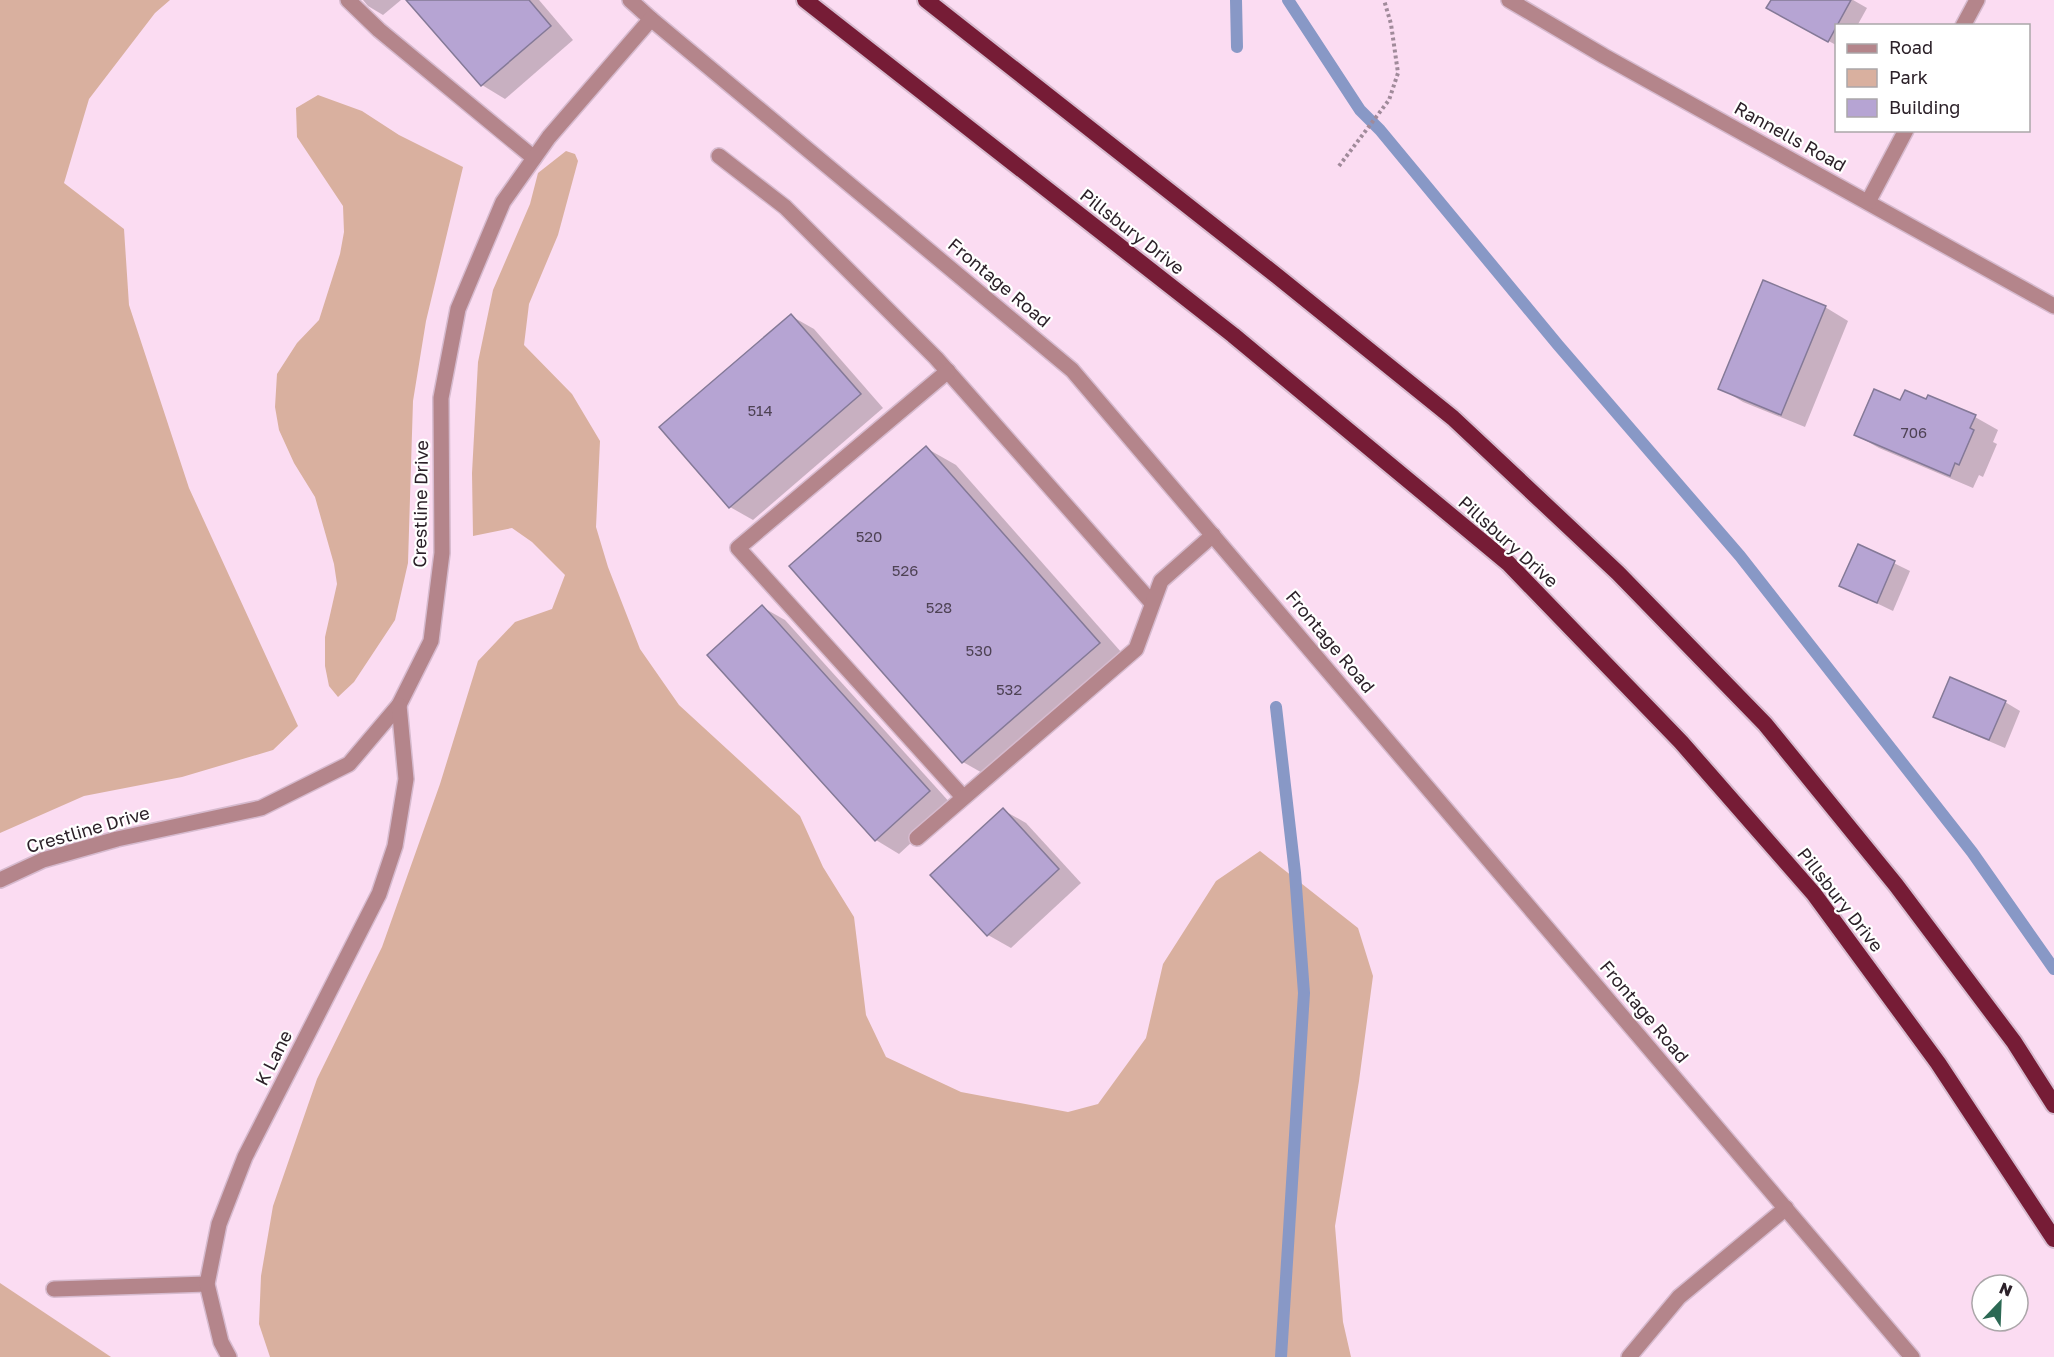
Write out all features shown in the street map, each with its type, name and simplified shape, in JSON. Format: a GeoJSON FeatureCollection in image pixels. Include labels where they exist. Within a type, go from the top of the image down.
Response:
{"type":"FeatureCollection","features":[{"type":"Feature","properties":{"kind":"highway","name":"Pillsbury Drive"},"geometry":{"type":"LineString","coordinates":[[805,0],[1233,336],[1508,563],[1681,742],[1814,894],[1938,1063],[2054,1239]]}},
{"type":"Feature","properties":{"kind":"highway"},"geometry":{"type":"LineString","coordinates":[[926,0],[1277,276],[1453,418],[1618,573],[1773,733],[1903,894],[2014,1042],[2054,1105]]}},
{"type":"Feature","properties":{"kind":"street"},"geometry":{"type":"LineString","coordinates":[[348,0],[379,30],[534,158]]}},
{"type":"Feature","properties":{"kind":"street","name":"Frontage Road"},"geometry":{"type":"LineString","coordinates":[[630,0],[1072,370],[1912,1357]]}},
{"type":"Feature","properties":{"kind":"street","name":"Rannells Road"},"geometry":{"type":"LineString","coordinates":[[1509,0],[1604,56],[2054,306]]}},
{"type":"Feature","properties":{"kind":"street"},"geometry":{"type":"LineString","coordinates":[[1964,24],[1977,0]]}},
{"type":"Feature","properties":{"kind":"street","name":"Crestline Drive"},"geometry":{"type":"LineString","coordinates":[[0,880],[43,860],[96,845],[261,808],[349,764],[399,705],[431,641],[442,553],[441,398],[459,309],[502,202],[549,137],[651,19]]}},
{"type":"Feature","properties":{"kind":"street"},"geometry":{"type":"LineString","coordinates":[[1868,202],[1905,132]]}},
{"type":"Feature","properties":{"kind":"street"},"geometry":{"type":"LineString","coordinates":[[719,156],[785,207],[948,372],[1152,603]]}},
{"type":"Feature","properties":{"kind":"street"},"geometry":{"type":"LineString","coordinates":[[948,372],[738,548],[963,798]]}},
{"type":"Feature","properties":{"kind":"street"},"geometry":{"type":"LineString","coordinates":[[917,837],[1136,649],[1161,581],[1213,535]]}},
{"type":"Feature","properties":{"kind":"street","name":"K Lane"},"geometry":{"type":"LineString","coordinates":[[207,1284],[219,1224],[245,1157],[379,894],[395,846],[406,779],[399,705]]}},
{"type":"Feature","properties":{"kind":"street"},"geometry":{"type":"LineString","coordinates":[[1629,1357],[1679,1297],[1786,1208]]}},
{"type":"Feature","properties":{"kind":"street"},"geometry":{"type":"LineString","coordinates":[[54,1289],[207,1284],[221,1342],[229,1357]]}},
{"type":"Feature","properties":{"kind":"path"},"geometry":{"type":"LineString","coordinates":[[1339,166],[1384,108],[1398,73],[1391,24],[1384,0]]}},
{"type":"Feature","properties":{"kind":"green space"},"geometry":{"type":"Polygon","coordinates":[[[0,0],[170,0],[155,13],[89,99],[64,183],[124,229],[129,305],[189,488],[298,726],[273,750],[182,777],[84,796],[0,833],[0,0]]]}},
{"type":"Feature","properties":{"kind":"green space"},"geometry":{"type":"Polygon","coordinates":[[[318,95],[362,111],[399,135],[463,167],[426,321],[413,401],[408,563],[395,620],[354,682],[338,697],[329,686],[325,666],[325,637],[337,584],[334,564],[315,497],[294,463],[279,430],[275,407],[277,374],[297,343],[319,320],[340,254],[344,232],[343,206],[297,137],[296,108],[318,95]]]}},
{"type":"Feature","properties":{"kind":"green space"},"geometry":{"type":"Polygon","coordinates":[[[566,151],[575,154],[578,161],[558,235],[529,304],[524,345],[572,394],[600,441],[596,527],[608,567],[640,649],[679,705],[800,816],[823,867],[854,917],[866,1015],[886,1057],[961,1092],[1068,1112],[1098,1104],[1146,1038],[1163,964],[1216,881],[1260,851],[1358,928],[1373,976],[1359,1081],[1335,1226],[1343,1322],[1351,1357],[270,1357],[259,1324],[261,1276],[273,1206],[317,1079],[382,947],[440,784],[478,661],[515,622],[552,609],[565,575],[532,542],[512,528],[473,536],[472,473],[478,362],[493,290],[530,204],[538,173],[566,151]]]}},
{"type":"Feature","properties":{"kind":"green space"},"geometry":{"type":"Polygon","coordinates":[[[0,1283],[111,1357],[0,1357],[0,1283]]]}},
{"type":"Feature","properties":{"kind":"building"},"geometry":{"type":"Polygon","coordinates":[[[406,0],[529,0],[551,26],[481,86],[406,0]]]}},
{"type":"Feature","properties":{"kind":"building"},"geometry":{"type":"Polygon","coordinates":[[[1771,0],[1851,0],[1838,24],[1835,24],[1835,29],[1828,42],[1766,8],[1771,0]]]}},
{"type":"Feature","properties":{"kind":"building"},"geometry":{"type":"Polygon","coordinates":[[[1763,280],[1826,306],[1781,415],[1718,389],[1763,280]]]}},
{"type":"Feature","properties":{"kind":"building"},"geometry":{"type":"Polygon","coordinates":[[[791,314],[861,394],[729,508],[659,427],[791,314]]]}},
{"type":"Feature","properties":{"kind":"building"},"geometry":{"type":"Polygon","coordinates":[[[1874,389],[1900,400],[1905,390],[1926,399],[1928,395],[1976,415],[1970,428],[1974,430],[1959,465],[1955,463],[1950,476],[1854,435],[1874,389]]]}},
{"type":"Feature","properties":{"kind":"building"},"geometry":{"type":"Polygon","coordinates":[[[926,446],[1100,643],[962,763],[789,566],[926,446]]]}},
{"type":"Feature","properties":{"kind":"building"},"geometry":{"type":"Polygon","coordinates":[[[1858,544],[1895,561],[1877,603],[1839,586],[1858,544]]]}},
{"type":"Feature","properties":{"kind":"building"},"geometry":{"type":"Polygon","coordinates":[[[762,605],[930,791],[875,841],[707,655],[762,605]]]}},
{"type":"Feature","properties":{"kind":"building"},"geometry":{"type":"Polygon","coordinates":[[[1950,677],[2006,701],[1989,740],[1933,717],[1950,677]]]}},
{"type":"Feature","properties":{"kind":"building"},"geometry":{"type":"Polygon","coordinates":[[[1003,808],[1059,869],[987,936],[930,875],[1003,808]]]}},
{"type":"Feature","properties":{"kind":"waterway"},"geometry":{"type":"LineString","coordinates":[[1236,0],[1237,47]]}},
{"type":"Feature","properties":{"kind":"waterway"},"geometry":{"type":"LineString","coordinates":[[1288,0],[1360,110],[1380,130],[1558,345],[1740,556],[1972,852],[2054,969]]}},
{"type":"Feature","properties":{"kind":"waterway"},"geometry":{"type":"LineString","coordinates":[[1276,707],[1295,873],[1304,993],[1281,1357]]}}]}
